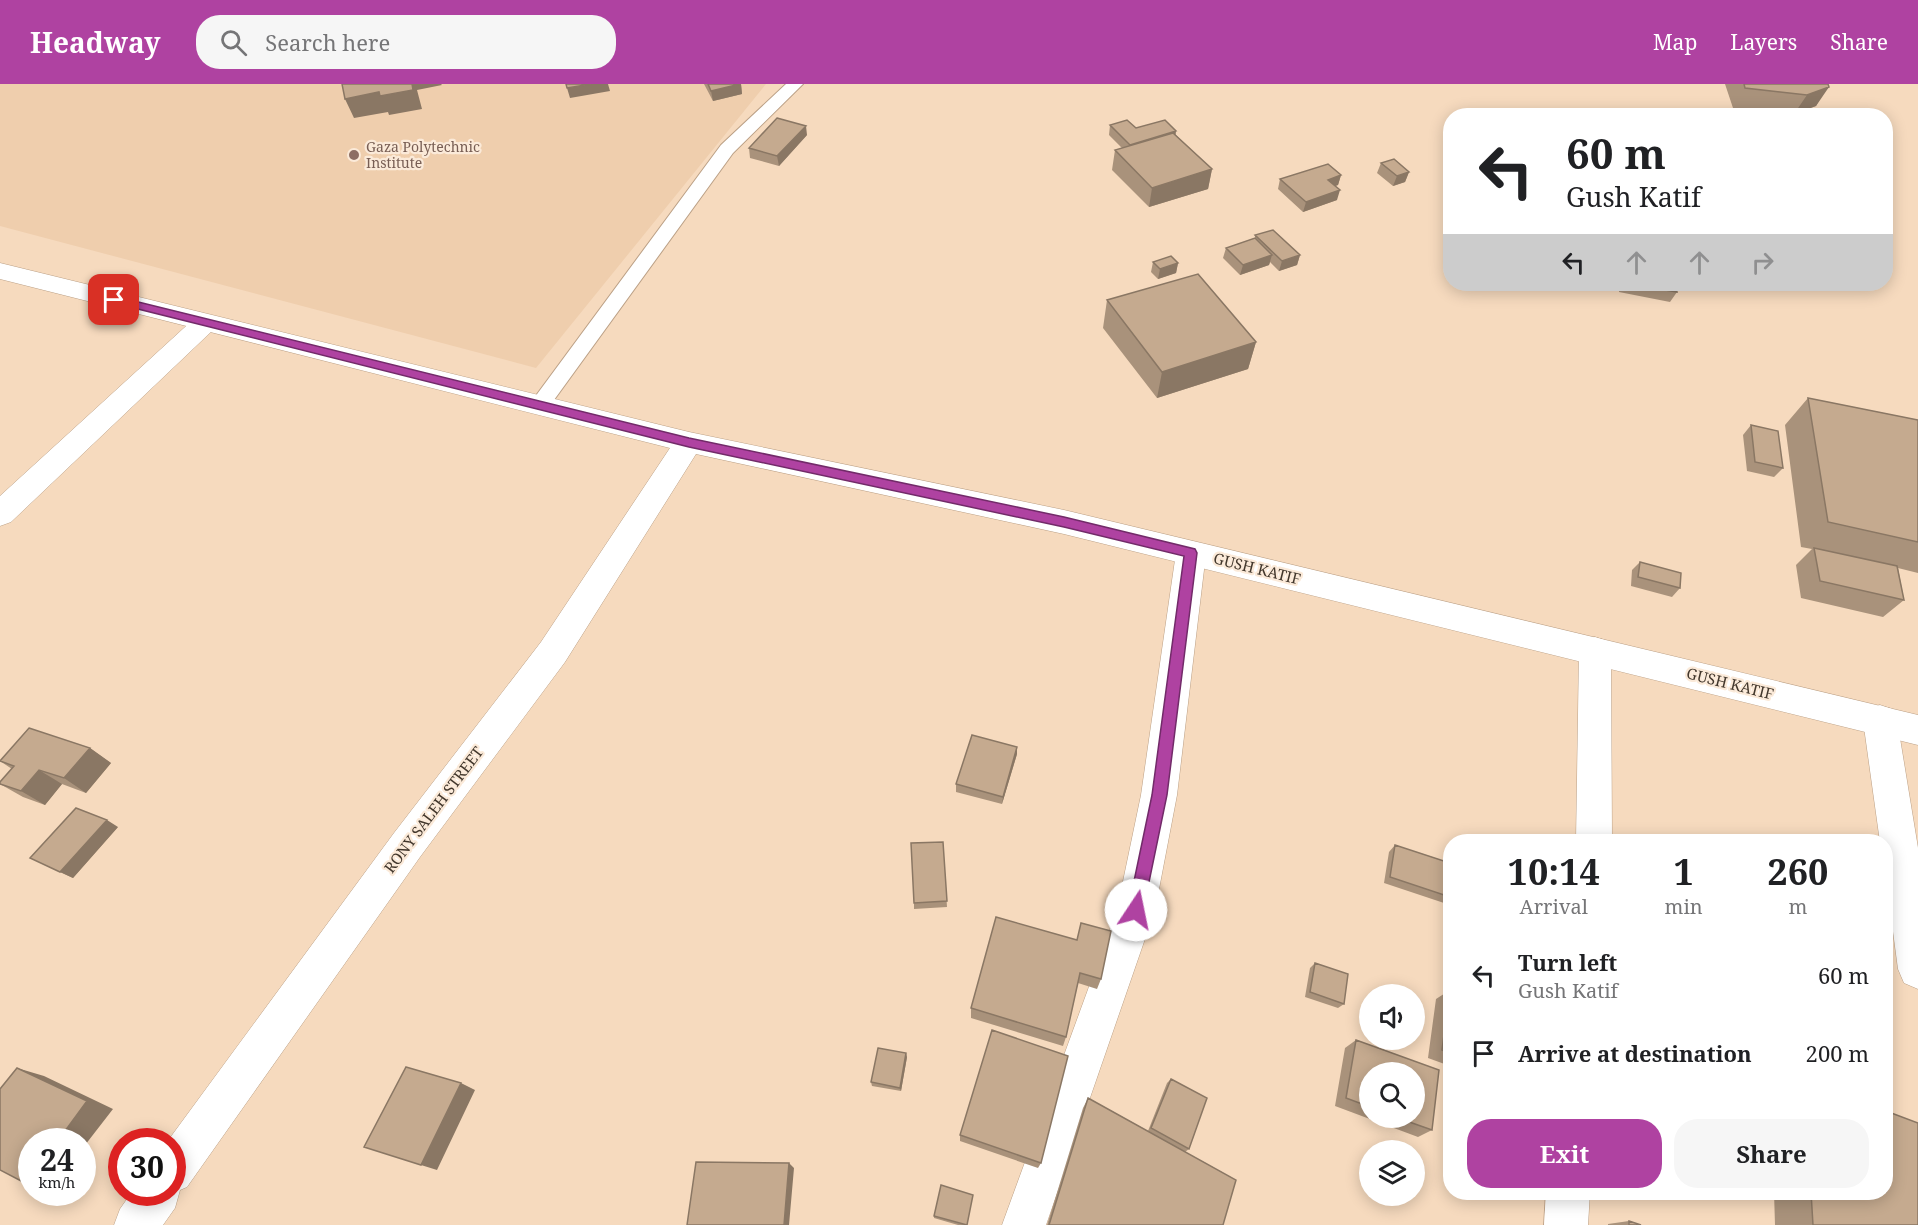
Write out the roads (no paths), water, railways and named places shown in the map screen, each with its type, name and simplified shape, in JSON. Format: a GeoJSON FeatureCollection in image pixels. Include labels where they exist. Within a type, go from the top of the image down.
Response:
{"type":"FeatureCollection","features":[{"type":"Feature","properties":{"kind":"street","name":"GUSH KATIF"},"geometry":{"type":"LineString","coordinates":[[0,272],[689,442],[1064,522],[1918,730]]}},
{"type":"Feature","properties":{"kind":"street"},"geometry":{"type":"LineString","coordinates":[[0,514],[205,323]]}},
{"type":"Feature","properties":{"kind":"street","name":"RONY SALEH STREET"},"geometry":{"type":"LineString","coordinates":[[186,1153],[400,855],[553,652],[689,442]]}},
{"type":"Feature","properties":{"kind":"street"},"geometry":{"type":"LineString","coordinates":[[1024,1225],[1136,910],[1159,795],[1191,553]]}},
{"type":"Feature","properties":{"kind":"street"},"geometry":{"type":"LineString","coordinates":[[1594,834],[1595,651]]}},
{"type":"Feature","properties":{"kind":"street"},"geometry":{"type":"LineString","coordinates":[[1880,720],[1918,969]]}},
{"type":"Feature","properties":{"kind":"street"},"geometry":{"type":"LineString","coordinates":[[1566,1225],[1568,1200]]}},
{"type":"Feature","properties":{"kind":"street"},"geometry":{"type":"LineString","coordinates":[[136,1225],[149,1206]]}},
{"type":"Feature","properties":{"kind":"lane"},"geometry":{"type":"LineString","coordinates":[[539,405],[727,149],[795,84]]}},
{"type":"Feature","properties":{"kind":"place","name":"Gaza Polytechnic Institute"},"geometry":{"type":"Point","coordinates":[354,155]}}]}
